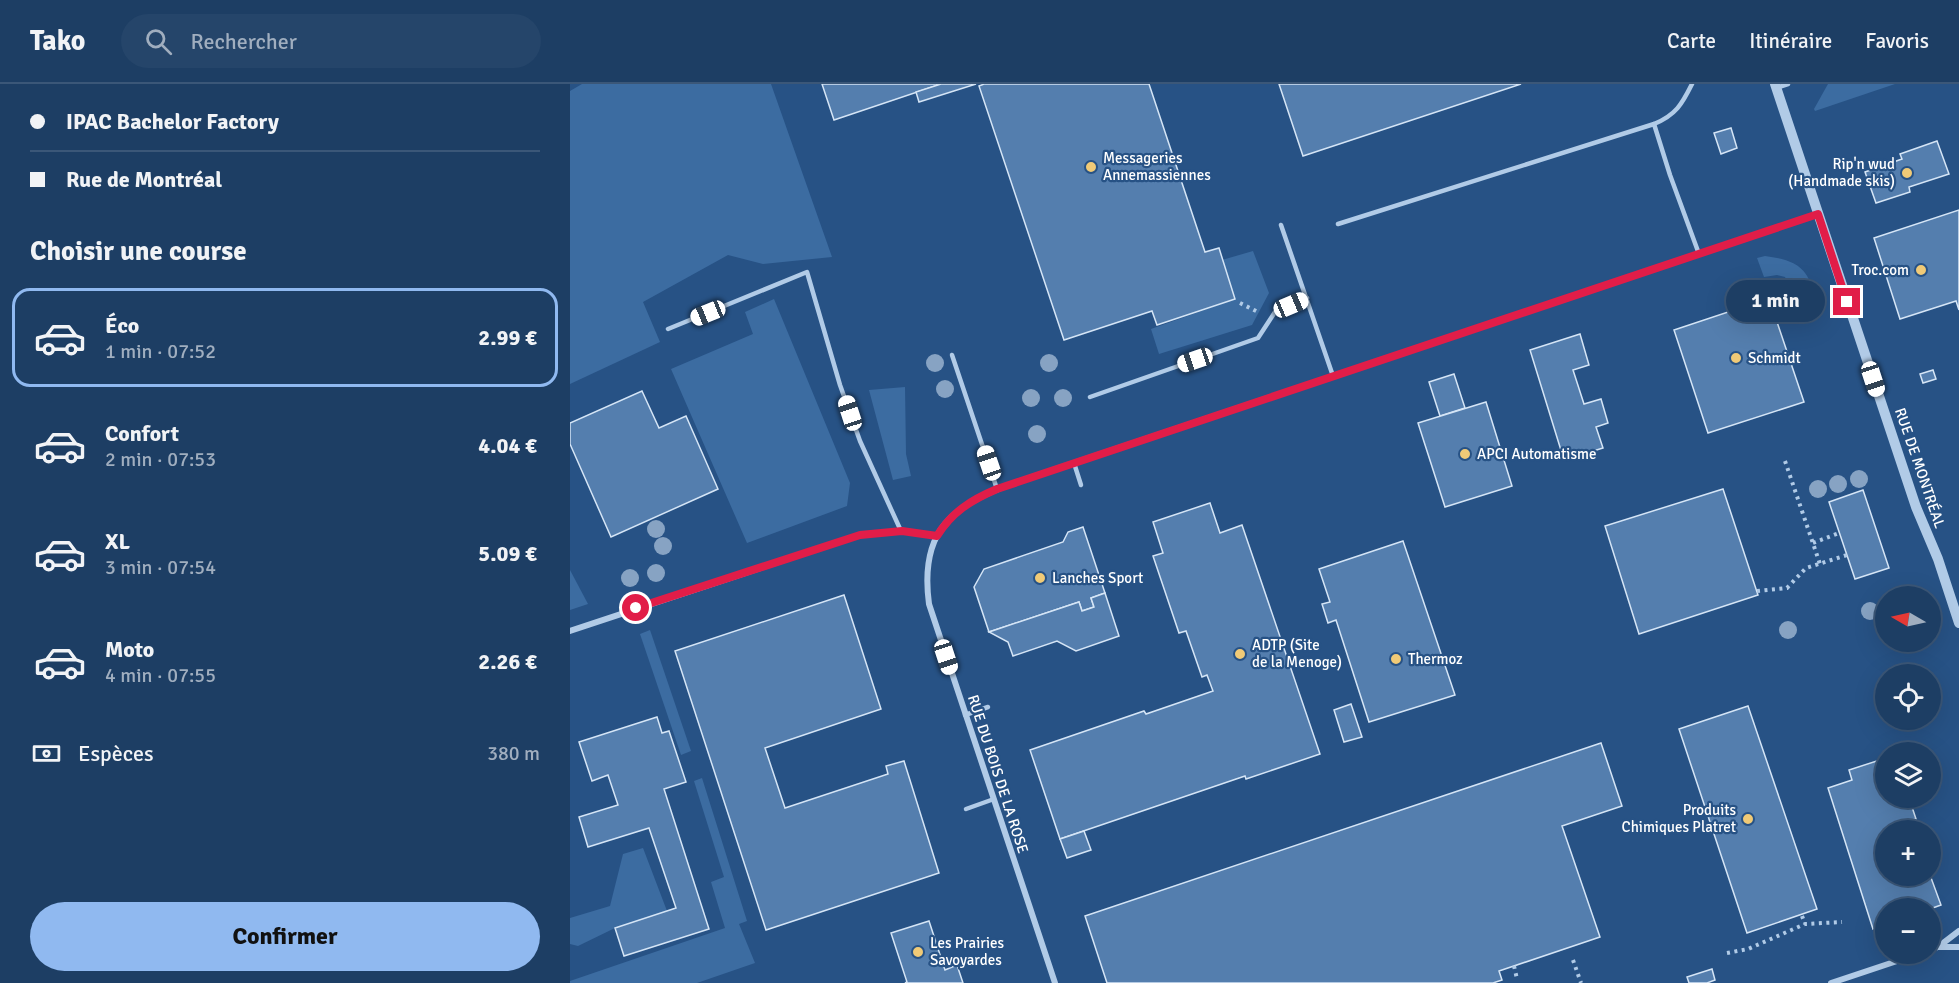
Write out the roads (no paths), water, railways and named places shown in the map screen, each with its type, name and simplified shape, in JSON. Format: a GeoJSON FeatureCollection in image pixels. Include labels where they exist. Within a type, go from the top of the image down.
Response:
{"type":"FeatureCollection","features":[{"type":"Feature","properties":{"kind":"street","name":"RUE DE MONTRÉAL"},"geometry":{"type":"LineString","coordinates":[[1775,86],[1916,507],[1938,559],[1959,623]]}},
{"type":"Feature","properties":{"kind":"street"},"geometry":{"type":"LineString","coordinates":[[570,631],[842,540],[880,532],[902,531],[937,536],[956,511],[997,489],[1818,214]]}},
{"type":"Feature","properties":{"kind":"street","name":"RUE DU BOIS DE LA ROSE"},"geometry":{"type":"LineString","coordinates":[[937,536],[928,569],[929,604],[1055,983]]}},
{"type":"Feature","properties":{"kind":"street"},"geometry":{"type":"LineString","coordinates":[[1941,943],[1959,931]]}},
{"type":"Feature","properties":{"kind":"street"},"geometry":{"type":"LineString","coordinates":[[1941,948],[1959,948]]}},
{"type":"Feature","properties":{"kind":"street"},"geometry":{"type":"LineString","coordinates":[[1832,983],[1850,980],[1892,964]]}},
{"type":"Feature","properties":{"kind":"lane"},"geometry":{"type":"LineString","coordinates":[[1338,224],[1666,120],[1683,103],[1692,84]]}},
{"type":"Feature","properties":{"kind":"lane"},"geometry":{"type":"LineString","coordinates":[[1775,86],[1788,84]]}},
{"type":"Feature","properties":{"kind":"lane"},"geometry":{"type":"LineString","coordinates":[[1654,124],[1699,254]]}},
{"type":"Feature","properties":{"kind":"lane"},"geometry":{"type":"LineString","coordinates":[[1281,225],[1333,376]]}},
{"type":"Feature","properties":{"kind":"lane"},"geometry":{"type":"LineString","coordinates":[[669,329],[807,272],[840,385],[860,441],[902,531]]}},
{"type":"Feature","properties":{"kind":"lane"},"geometry":{"type":"LineString","coordinates":[[1090,397],[1258,338],[1275,312],[1307,298]]}},
{"type":"Feature","properties":{"kind":"lane"},"geometry":{"type":"LineString","coordinates":[[952,356],[997,489]]}},
{"type":"Feature","properties":{"kind":"lane"},"geometry":{"type":"LineString","coordinates":[[1074,463],[1081,484]]}},
{"type":"Feature","properties":{"kind":"lane"},"geometry":{"type":"LineString","coordinates":[[965,715],[988,708]]}},
{"type":"Feature","properties":{"kind":"lane"},"geometry":{"type":"LineString","coordinates":[[966,809],[994,799]]}},
{"type":"Feature","properties":{"kind":"place","name":"Messageries Annemassiennes"},"geometry":{"type":"Point","coordinates":[1091,167]}},
{"type":"Feature","properties":{"kind":"place","name":"Rip'n wud (Handmade skis)"},"geometry":{"type":"Point","coordinates":[1907,173]}},
{"type":"Feature","properties":{"kind":"place","name":"Troc.com"},"geometry":{"type":"Point","coordinates":[1921,270]}},
{"type":"Feature","properties":{"kind":"place","name":"Schmidt"},"geometry":{"type":"Point","coordinates":[1736,358]}},
{"type":"Feature","properties":{"kind":"place","name":"APCI Automatisme"},"geometry":{"type":"Point","coordinates":[1465,454]}},
{"type":"Feature","properties":{"kind":"place","name":"Lanches Sport"},"geometry":{"type":"Point","coordinates":[1040,578]}},
{"type":"Feature","properties":{"kind":"place","name":"ADTP (Site de la Menoge)"},"geometry":{"type":"Point","coordinates":[1240,654]}},
{"type":"Feature","properties":{"kind":"place","name":"Thermoz"},"geometry":{"type":"Point","coordinates":[1396,659]}},
{"type":"Feature","properties":{"kind":"place","name":"Produits Chimiques Platret"},"geometry":{"type":"Point","coordinates":[1748,819]}},
{"type":"Feature","properties":{"kind":"place","name":"Les Prairies Savoyardes"},"geometry":{"type":"Point","coordinates":[918,952]}}]}
